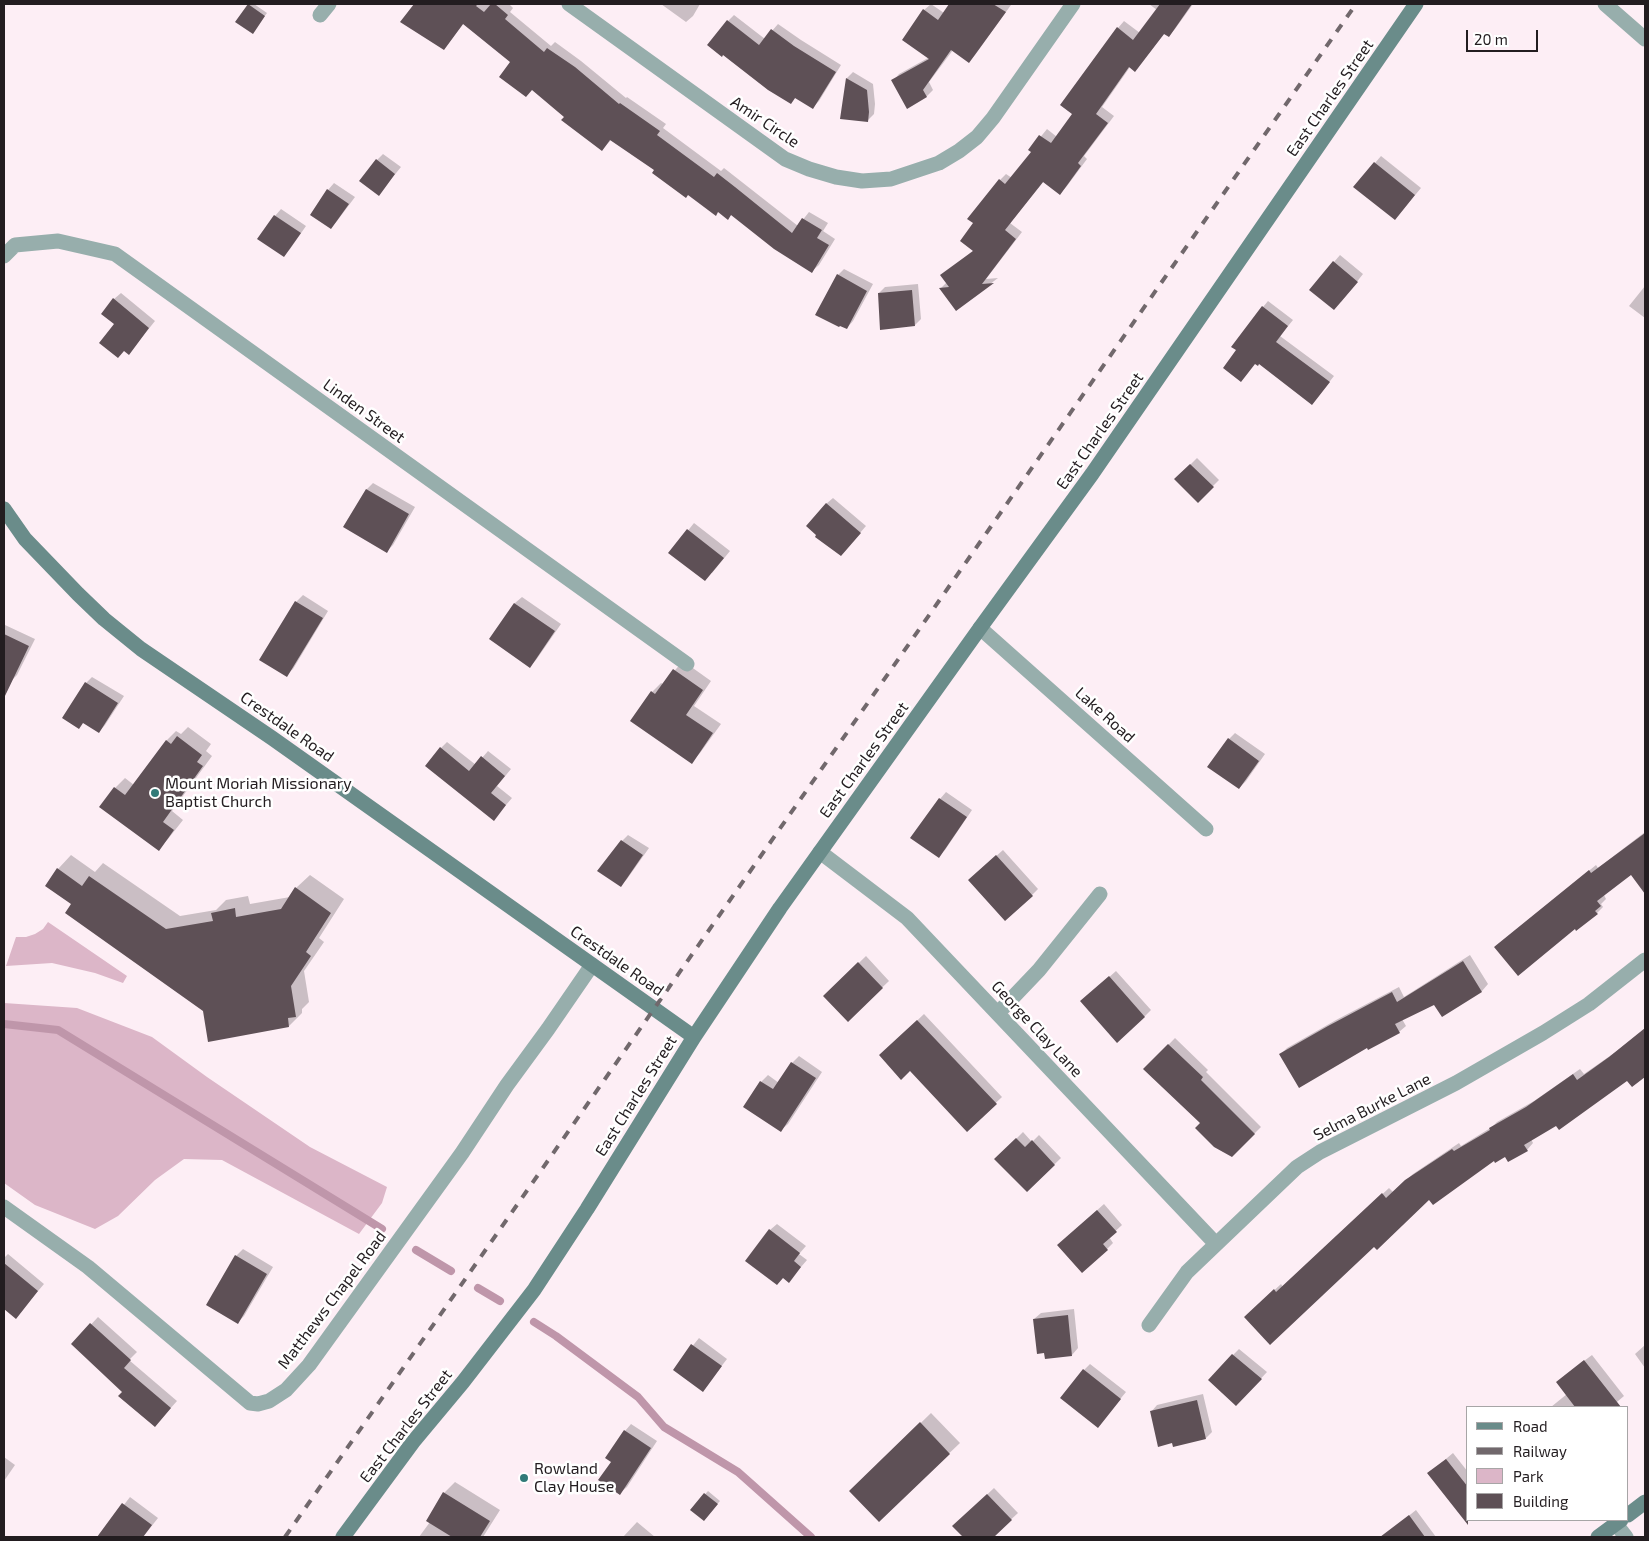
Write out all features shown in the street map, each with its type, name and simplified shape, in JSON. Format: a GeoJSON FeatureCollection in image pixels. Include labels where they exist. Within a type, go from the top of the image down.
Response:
{"type":"FeatureCollection","features":[{"type":"Feature","properties":{"kind":"street","name":"Amir Circle"},"geometry":{"type":"LineString","coordinates":[[569,4],[785,159],[836,177],[862,181],[891,179],[938,163],[959,151],[977,136],[993,118],[1073,4]]}},
{"type":"Feature","properties":{"kind":"street","name":"East Charles Street"},"geometry":{"type":"LineString","coordinates":[[343,1537],[413,1442],[463,1382],[534,1290],[694,1037],[820,852],[1092,474],[1416,4]]}},
{"type":"Feature","properties":{"kind":"street"},"geometry":{"type":"LineString","coordinates":[[1605,4],[1645,39]]}},
{"type":"Feature","properties":{"kind":"street","name":"Linden Street"},"geometry":{"type":"LineString","coordinates":[[4,256],[15,245],[58,241],[115,254],[687,664]]}},
{"type":"Feature","properties":{"kind":"street","name":"Crestdale Road"},"geometry":{"type":"LineString","coordinates":[[4,509],[25,539],[78,594],[104,619],[141,649],[280,743],[694,1037]]}},
{"type":"Feature","properties":{"kind":"street","name":"Lake Road"},"geometry":{"type":"LineString","coordinates":[[980,628],[1206,829]]}},
{"type":"Feature","properties":{"kind":"street","name":"George Clay Lane"},"geometry":{"type":"LineString","coordinates":[[820,852],[907,918],[1216,1244]]}},
{"type":"Feature","properties":{"kind":"street"},"geometry":{"type":"LineString","coordinates":[[998,1013],[1039,970],[1100,894]]}},
{"type":"Feature","properties":{"kind":"street","name":"Selma Burke Lane"},"geometry":{"type":"LineString","coordinates":[[1149,1325],[1187,1272],[1297,1167],[1320,1152],[1456,1083],[1543,1033],[1589,1004],[1645,960]]}},
{"type":"Feature","properties":{"kind":"street","name":"Matthews Chapel Road"},"geometry":{"type":"LineString","coordinates":[[4,1208],[88,1267],[250,1403],[258,1404],[269,1401],[286,1390],[309,1365],[462,1153],[507,1085],[592,965]]}},
{"type":"Feature","properties":{"kind":"street"},"geometry":{"type":"LineString","coordinates":[[1629,1515],[1645,1502]]}},
{"type":"Feature","properties":{"kind":"street"},"geometry":{"type":"LineString","coordinates":[[1598,1537],[1621,1521]]}},
{"type":"Feature","properties":{"kind":"street"},"geometry":{"type":"LineString","coordinates":[[1622,1521],[1626,1537]]}},
{"type":"Feature","properties":{"kind":"green space"},"geometry":{"type":"Polygon","coordinates":[[[48,922],[127,976],[123,983],[95,973],[52,963],[6,966],[16,937],[26,937],[35,934],[43,929],[48,922]]]}},
{"type":"Feature","properties":{"kind":"green space"},"geometry":{"type":"Polygon","coordinates":[[[4,1003],[77,1008],[152,1037],[310,1147],[387,1187],[382,1203],[359,1234],[222,1160],[184,1159],[155,1180],[118,1216],[95,1229],[35,1205],[4,1183],[4,1003]]]}},
{"type":"Feature","properties":{"kind":"building"},"geometry":{"type":"Polygon","coordinates":[[[248,4],[265,16],[253,34],[235,22],[248,4]]]}},
{"type":"Feature","properties":{"kind":"building"},"geometry":{"type":"Polygon","coordinates":[[[414,4],[478,4],[476,6],[484,12],[491,4],[495,4],[508,15],[505,19],[544,52],[547,48],[575,67],[619,104],[660,131],[657,135],[714,177],[717,173],[792,233],[802,218],[822,230],[817,238],[829,245],[812,273],[774,249],[731,215],[728,220],[718,212],[716,216],[688,195],[686,198],[652,173],[654,170],[610,140],[602,151],[561,120],[564,117],[532,90],[526,97],[499,77],[510,62],[463,24],[444,50],[400,22],[414,4]]]}},
{"type":"Feature","properties":{"kind":"building"},"geometry":{"type":"Polygon","coordinates":[[[949,4],[993,4],[1006,12],[969,63],[951,50],[923,90],[927,97],[907,109],[891,80],[929,59],[902,40],[923,9],[938,20],[949,4]]]}},
{"type":"Feature","properties":{"kind":"building"},"geometry":{"type":"Polygon","coordinates":[[[1160,4],[1192,4],[1169,37],[1164,34],[1135,72],[1129,67],[1096,114],[1108,123],[1078,163],[1081,166],[1060,195],[1043,182],[1005,230],[1016,239],[982,284],[994,283],[956,311],[939,288],[949,287],[940,275],[973,251],[960,241],[973,223],[967,219],[999,179],[1005,184],[1031,152],[1028,150],[1039,135],[1051,143],[1072,114],[1060,105],[1117,27],[1133,40],[1160,4]]]}},
{"type":"Feature","properties":{"kind":"building"},"geometry":{"type":"Polygon","coordinates":[[[727,20],[759,45],[771,29],[836,72],[813,109],[795,98],[791,104],[768,90],[707,45],[727,20]]]}},
{"type":"Feature","properties":{"kind":"building"},"geometry":{"type":"Polygon","coordinates":[[[846,78],[867,90],[868,122],[840,119],[846,78]]]}},
{"type":"Feature","properties":{"kind":"building"},"geometry":{"type":"Polygon","coordinates":[[[376,159],[395,174],[379,196],[359,181],[376,159]]]}},
{"type":"Feature","properties":{"kind":"building"},"geometry":{"type":"Polygon","coordinates":[[[1374,162],[1415,195],[1395,220],[1353,187],[1374,162]]]}},
{"type":"Feature","properties":{"kind":"building"},"geometry":{"type":"Polygon","coordinates":[[[327,189],[349,204],[331,229],[310,215],[327,189]]]}},
{"type":"Feature","properties":{"kind":"building"},"geometry":{"type":"Polygon","coordinates":[[[274,215],[301,233],[284,257],[257,239],[274,215]]]}},
{"type":"Feature","properties":{"kind":"building"},"geometry":{"type":"Polygon","coordinates":[[[1333,261],[1358,282],[1334,310],[1309,290],[1333,261]]]}},
{"type":"Feature","properties":{"kind":"building"},"geometry":{"type":"Polygon","coordinates":[[[837,274],[867,291],[847,329],[815,315],[837,274]]]}},
{"type":"Feature","properties":{"kind":"building"},"geometry":{"type":"Polygon","coordinates":[[[912,290],[915,326],[880,330],[878,293],[912,290]]]}},
{"type":"Feature","properties":{"kind":"building"},"geometry":{"type":"Polygon","coordinates":[[[113,298],[149,328],[129,355],[124,351],[118,358],[99,343],[114,324],[101,314],[113,298]]]}},
{"type":"Feature","properties":{"kind":"building"},"geometry":{"type":"Polygon","coordinates":[[[1262,306],[1288,326],[1276,342],[1330,382],[1312,405],[1259,364],[1258,366],[1255,364],[1241,382],[1223,368],[1236,350],[1231,347],[1262,306]]]}},
{"type":"Feature","properties":{"kind":"building"},"geometry":{"type":"Polygon","coordinates":[[[1190,464],[1214,487],[1198,503],[1174,479],[1190,464]]]}},
{"type":"Feature","properties":{"kind":"building"},"geometry":{"type":"Polygon","coordinates":[[[366,489],[409,514],[387,553],[343,527],[366,489]]]}},
{"type":"Feature","properties":{"kind":"building"},"geometry":{"type":"Polygon","coordinates":[[[826,503],[861,533],[841,556],[815,537],[816,535],[806,526],[826,503]]]}},
{"type":"Feature","properties":{"kind":"building"},"geometry":{"type":"Polygon","coordinates":[[[687,529],[724,558],[705,581],[668,553],[687,529]]]}},
{"type":"Feature","properties":{"kind":"building"},"geometry":{"type":"Polygon","coordinates":[[[295,601],[323,618],[287,677],[259,660],[295,601]]]}},
{"type":"Feature","properties":{"kind":"building"},"geometry":{"type":"Polygon","coordinates":[[[514,603],[555,631],[530,668],[489,639],[514,603]]]}},
{"type":"Feature","properties":{"kind":"building"},"geometry":{"type":"Polygon","coordinates":[[[4,634],[29,646],[4,698],[4,634]]]}},
{"type":"Feature","properties":{"kind":"building"},"geometry":{"type":"Polygon","coordinates":[[[673,669],[703,690],[686,715],[713,733],[692,764],[630,721],[651,691],[655,694],[673,669]]]}},
{"type":"Feature","properties":{"kind":"building"},"geometry":{"type":"Polygon","coordinates":[[[85,682],[118,703],[99,733],[83,723],[79,729],[62,718],[85,682]]]}},
{"type":"Feature","properties":{"kind":"building","name":"Mount Moriah Missionary Baptist Church"},"geometry":{"type":"Polygon","coordinates":[[[177,736],[202,755],[197,762],[203,766],[163,822],[174,830],[159,851],[99,807],[114,787],[125,795],[166,740],[171,744],[177,736]]]}},
{"type":"Feature","properties":{"kind":"building"},"geometry":{"type":"Polygon","coordinates":[[[1228,738],[1259,761],[1239,789],[1207,767],[1228,738]]]}},
{"type":"Feature","properties":{"kind":"building"},"geometry":{"type":"Polygon","coordinates":[[[440,747],[469,771],[481,756],[505,776],[491,793],[506,805],[494,821],[425,766],[440,747]]]}},
{"type":"Feature","properties":{"kind":"building"},"geometry":{"type":"Polygon","coordinates":[[[939,798],[967,817],[939,858],[910,838],[939,798]]]}},
{"type":"Feature","properties":{"kind":"building"},"geometry":{"type":"Polygon","coordinates":[[[1645,833],[1645,894],[1631,875],[1597,901],[1601,906],[1595,911],[1598,914],[1576,931],[1575,929],[1518,976],[1494,947],[1589,870],[1591,873],[1645,833]]]}},
{"type":"Feature","properties":{"kind":"building"},"geometry":{"type":"Polygon","coordinates":[[[621,840],[643,855],[621,887],[597,871],[621,840]]]}},
{"type":"Feature","properties":{"kind":"building"},"geometry":{"type":"Polygon","coordinates":[[[996,855],[1033,896],[1005,921],[968,880],[996,855]]]}},
{"type":"Feature","properties":{"kind":"building"},"geometry":{"type":"Polygon","coordinates":[[[57,868],[82,886],[89,876],[166,929],[213,921],[211,913],[235,908],[236,917],[281,909],[295,887],[331,913],[306,952],[311,956],[291,986],[296,1017],[288,1018],[289,1027],[208,1042],[203,1011],[65,913],[71,904],[45,886],[57,868]]]}},
{"type":"Feature","properties":{"kind":"building"},"geometry":{"type":"Polygon","coordinates":[[[1463,961],[1482,992],[1442,1017],[1434,1005],[1395,1024],[1400,1033],[1368,1050],[1367,1048],[1299,1088],[1279,1054],[1392,992],[1397,1002],[1463,961]]]}},
{"type":"Feature","properties":{"kind":"building"},"geometry":{"type":"Polygon","coordinates":[[[858,962],[883,988],[848,1022],[823,996],[858,962]]]}},
{"type":"Feature","properties":{"kind":"building"},"geometry":{"type":"Polygon","coordinates":[[[1109,976],[1145,1017],[1117,1043],[1080,1001],[1109,976]]]}},
{"type":"Feature","properties":{"kind":"building"},"geometry":{"type":"Polygon","coordinates":[[[917,1020],[997,1104],[967,1132],[910,1071],[901,1080],[879,1055],[917,1020]]]}},
{"type":"Feature","properties":{"kind":"building"},"geometry":{"type":"Polygon","coordinates":[[[1645,1028],[1645,1077],[1632,1087],[1627,1081],[1559,1130],[1556,1126],[1524,1145],[1528,1151],[1508,1162],[1505,1157],[1495,1163],[1494,1161],[1433,1205],[1429,1200],[1377,1250],[1374,1247],[1270,1345],[1244,1317],[1274,1289],[1276,1292],[1382,1193],[1386,1198],[1405,1180],[1452,1149],[1454,1151],[1490,1130],[1489,1128],[1526,1107],[1573,1074],[1577,1080],[1645,1028]]]}},
{"type":"Feature","properties":{"kind":"building"},"geometry":{"type":"Polygon","coordinates":[[[1168,1044],[1203,1077],[1201,1080],[1255,1134],[1232,1157],[1214,1147],[1195,1128],[1200,1123],[1143,1069],[1168,1044]]]}},
{"type":"Feature","properties":{"kind":"building"},"geometry":{"type":"Polygon","coordinates":[[[791,1062],[816,1078],[781,1132],[743,1107],[760,1081],[773,1089],[791,1062]]]}},
{"type":"Feature","properties":{"kind":"building"},"geometry":{"type":"Polygon","coordinates":[[[1016,1138],[1025,1147],[1032,1140],[1055,1165],[1027,1192],[994,1159],[1016,1138]]]}},
{"type":"Feature","properties":{"kind":"building"},"geometry":{"type":"Polygon","coordinates":[[[1097,1210],[1117,1232],[1103,1244],[1108,1250],[1082,1273],[1057,1245],[1097,1210]]]}},
{"type":"Feature","properties":{"kind":"building"},"geometry":{"type":"Polygon","coordinates":[[[769,1229],[800,1253],[794,1261],[801,1267],[789,1283],[783,1278],[777,1285],[745,1261],[769,1229]]]}},
{"type":"Feature","properties":{"kind":"building"},"geometry":{"type":"Polygon","coordinates":[[[235,1255],[267,1274],[238,1324],[206,1305],[235,1255]]]}},
{"type":"Feature","properties":{"kind":"building"},"geometry":{"type":"Polygon","coordinates":[[[4,1263],[38,1291],[16,1319],[4,1309],[4,1263]]]}},
{"type":"Feature","properties":{"kind":"building"},"geometry":{"type":"Polygon","coordinates":[[[1068,1315],[1072,1356],[1045,1359],[1044,1353],[1037,1354],[1033,1319],[1068,1315]]]}},
{"type":"Feature","properties":{"kind":"building"},"geometry":{"type":"Polygon","coordinates":[[[90,1323],[131,1360],[124,1368],[171,1408],[155,1427],[118,1396],[122,1392],[71,1344],[90,1323]]]}},
{"type":"Feature","properties":{"kind":"building"},"geometry":{"type":"Polygon","coordinates":[[[691,1344],[722,1366],[703,1392],[673,1370],[691,1344]]]}},
{"type":"Feature","properties":{"kind":"building"},"geometry":{"type":"Polygon","coordinates":[[[1232,1354],[1262,1379],[1236,1406],[1208,1380],[1232,1354]]]}},
{"type":"Feature","properties":{"kind":"building"},"geometry":{"type":"Polygon","coordinates":[[[1584,1360],[1620,1406],[1574,1406],[1556,1382],[1584,1360]]]}},
{"type":"Feature","properties":{"kind":"building"},"geometry":{"type":"Polygon","coordinates":[[[1083,1369],[1121,1399],[1098,1428],[1060,1398],[1083,1369]]]}},
{"type":"Feature","properties":{"kind":"building"},"geometry":{"type":"Polygon","coordinates":[[[1197,1400],[1206,1439],[1173,1447],[1172,1443],[1158,1447],[1150,1411],[1197,1400]]]}},
{"type":"Feature","properties":{"kind":"building"},"geometry":{"type":"Polygon","coordinates":[[[920,1422],[950,1454],[879,1522],[849,1491],[920,1422]]]}},
{"type":"Feature","properties":{"kind":"building"},"geometry":{"type":"Polygon","coordinates":[[[624,1430],[651,1448],[620,1495],[598,1480],[611,1462],[605,1458],[624,1430]]]}},
{"type":"Feature","properties":{"kind":"building"},"geometry":{"type":"Polygon","coordinates":[[[1446,1459],[1466,1484],[1466,1521],[1468,1521],[1468,1525],[1427,1473],[1446,1459]]]}},
{"type":"Feature","properties":{"kind":"building"},"geometry":{"type":"Polygon","coordinates":[[[443,1492],[490,1521],[480,1537],[452,1537],[426,1521],[443,1492]]]}},
{"type":"Feature","properties":{"kind":"building"},"geometry":{"type":"Polygon","coordinates":[[[704,1493],[718,1504],[704,1521],[690,1510],[704,1493]]]}},
{"type":"Feature","properties":{"kind":"building"},"geometry":{"type":"Polygon","coordinates":[[[987,1494],[1012,1520],[994,1537],[963,1537],[952,1526],[987,1494]]]}},
{"type":"Feature","properties":{"kind":"building"},"geometry":{"type":"Polygon","coordinates":[[[122,1503],[152,1525],[143,1537],[97,1537],[122,1503]]]}},
{"type":"Feature","properties":{"kind":"building"},"geometry":{"type":"Polygon","coordinates":[[[1409,1515],[1425,1537],[1380,1537],[1409,1515]]]}},
{"type":"Feature","properties":{"kind":"waterway"},"geometry":{"type":"LineString","coordinates":[[4,1024],[58,1030],[382,1229]]}},
{"type":"Feature","properties":{"kind":"waterway"},"geometry":{"type":"LineString","coordinates":[[416,1250],[451,1271]]}},
{"type":"Feature","properties":{"kind":"waterway"},"geometry":{"type":"LineString","coordinates":[[478,1288],[500,1301]]}},
{"type":"Feature","properties":{"kind":"waterway"},"geometry":{"type":"LineString","coordinates":[[534,1322],[556,1336],[638,1397],[664,1427],[738,1472],[811,1537]]}},
{"type":"Feature","properties":{"kind":"railway"},"geometry":{"type":"LineString","coordinates":[[285,1537],[1356,4]]}},
{"type":"Feature","properties":{"kind":"place","name":"Mount Moriah Missionary Baptist Church"},"geometry":{"type":"Point","coordinates":[155,793]}},
{"type":"Feature","properties":{"kind":"place","name":"Rowland Clay House"},"geometry":{"type":"Point","coordinates":[524,1478]}}]}
